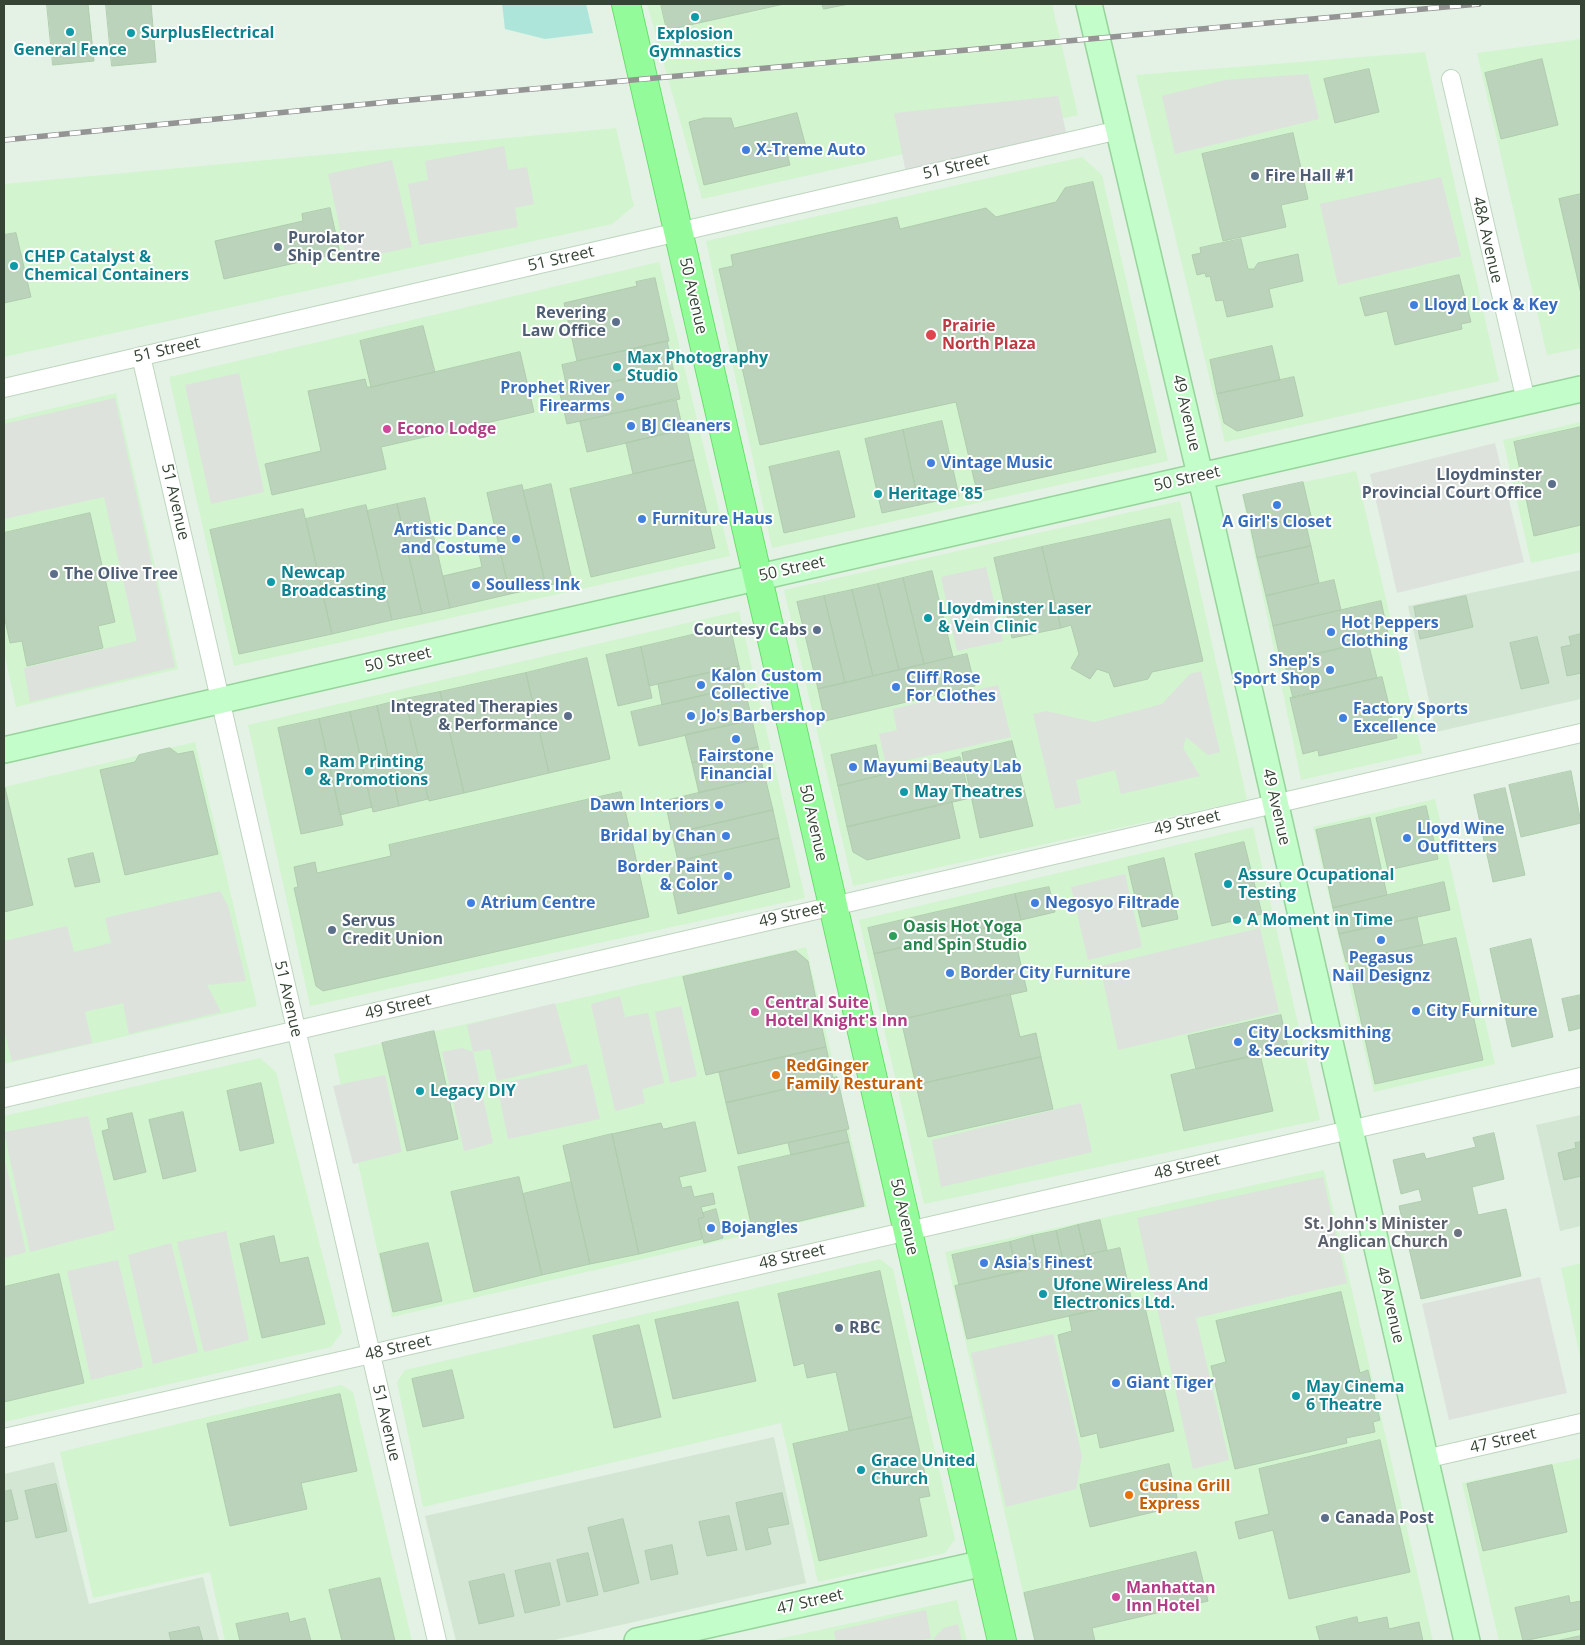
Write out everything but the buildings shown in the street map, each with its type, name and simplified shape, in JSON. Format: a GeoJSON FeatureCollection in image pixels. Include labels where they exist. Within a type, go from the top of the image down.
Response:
{"type":"FeatureCollection","features":[{"type":"Feature","properties":{"kind":"main road","name":"50 Avenue"},"geometry":{"type":"LineString","coordinates":[[626,4],[1002,1641]]}},
{"type":"Feature","properties":{"kind":"street","name":"49 Avenue"},"geometry":{"type":"LineString","coordinates":[[1089,4],[1201,476],[1467,1641]]}},
{"type":"Feature","properties":{"kind":"street","name":"48A Avenue"},"geometry":{"type":"LineString","coordinates":[[1451,79],[1526,401]]}},
{"type":"Feature","properties":{"kind":"street","name":"51 Street"},"geometry":{"type":"LineString","coordinates":[[4,388],[1119,130]]}},
{"type":"Feature","properties":{"kind":"street","name":"51 Avenue"},"geometry":{"type":"LineString","coordinates":[[141,356],[437,1641]]}},
{"type":"Feature","properties":{"kind":"street","name":"50 Street"},"geometry":{"type":"LineString","coordinates":[[4,750],[1581,389]]}},
{"type":"Feature","properties":{"kind":"street","name":"49 Street"},"geometry":{"type":"LineString","coordinates":[[4,1098],[1581,733]]}},
{"type":"Feature","properties":{"kind":"street","name":"48 Street"},"geometry":{"type":"LineString","coordinates":[[4,1438],[1581,1077]]}},
{"type":"Feature","properties":{"kind":"street","name":"47 Street"},"geometry":{"type":"LineString","coordinates":[[1425,1459],[1581,1423]]}},
{"type":"Feature","properties":{"kind":"street","name":"47 Street"},"geometry":{"type":"LineString","coordinates":[[637,1641],[984,1563]]}},
{"type":"Feature","properties":{"kind":"shaded area"},"geometry":{"type":"Polygon","coordinates":[[[502,4],[586,4],[593,33],[545,39],[505,29],[502,4]]]}},
{"type":"Feature","properties":{"kind":"shaded area"},"geometry":{"type":"Polygon","coordinates":[[[647,4],[1052,4],[1078,115],[702,199],[647,4]]]}},
{"type":"Feature","properties":{"kind":"shaded area"},"geometry":{"type":"Polygon","coordinates":[[[1581,39],[1581,348],[1547,355],[1477,53],[1581,39]]]}},
{"type":"Feature","properties":{"kind":"shaded area"},"geometry":{"type":"Polygon","coordinates":[[[1425,52],[1499,381],[1225,442],[1136,75],[1425,52]]]}},
{"type":"Feature","properties":{"kind":"shaded area"},"geometry":{"type":"Polygon","coordinates":[[[1308,74],[1319,119],[1175,154],[1162,96],[1225,80],[1308,74]]]}},
{"type":"Feature","properties":{"kind":"shaded area"},"geometry":{"type":"Polygon","coordinates":[[[1058,96],[1068,141],[907,178],[894,113],[1058,96]]]}},
{"type":"Feature","properties":{"kind":"shaded area"},"geometry":{"type":"Polygon","coordinates":[[[616,128],[634,206],[612,224],[4,357],[4,184],[616,128]]]}},
{"type":"Feature","properties":{"kind":"shaded area"},"geometry":{"type":"Polygon","coordinates":[[[504,146],[508,170],[527,167],[534,204],[515,208],[518,227],[419,245],[408,184],[428,180],[425,161],[504,146]]]}},
{"type":"Feature","properties":{"kind":"shaded area","name":"Prairie North Plaza"},"geometry":{"type":"Polygon","coordinates":[[[1082,157],[1102,175],[1168,461],[772,548],[706,241],[1082,157]]]}},
{"type":"Feature","properties":{"kind":"shaded area"},"geometry":{"type":"Polygon","coordinates":[[[392,160],[412,247],[347,261],[328,174],[392,160]]]}},
{"type":"Feature","properties":{"kind":"shaded area"},"geometry":{"type":"Polygon","coordinates":[[[1441,177],[1461,256],[1338,285],[1320,204],[1441,177]]]}},
{"type":"Feature","properties":{"kind":"shaded area"},"geometry":{"type":"Polygon","coordinates":[[[659,262],[730,556],[234,666],[169,377],[659,262]]]}},
{"type":"Feature","properties":{"kind":"shaded area"},"geometry":{"type":"Polygon","coordinates":[[[239,373],[264,492],[211,504],[185,385],[239,373]]]}},
{"type":"Feature","properties":{"kind":"shaded area"},"geometry":{"type":"Polygon","coordinates":[[[116,393],[178,669],[16,707],[4,652],[4,420],[116,393]]]}},
{"type":"Feature","properties":{"kind":"shaded area"},"geometry":{"type":"Polygon","coordinates":[[[115,398],[175,667],[30,702],[24,668],[137,641],[104,497],[4,519],[4,424],[115,398]]]}},
{"type":"Feature","properties":{"kind":"shaded area","name":"Lloydminster Provincial Court Office"},"geometry":{"type":"Polygon","coordinates":[[[1581,422],[1581,552],[1531,563],[1503,440],[1581,422]]]}},
{"type":"Feature","properties":{"kind":"shaded area"},"geometry":{"type":"Polygon","coordinates":[[[1495,443],[1524,562],[1397,593],[1370,474],[1495,443]]]}},
{"type":"Feature","properties":{"kind":"shaded area"},"geometry":{"type":"Polygon","coordinates":[[[1356,471],[1422,753],[1301,780],[1242,495],[1356,471]]]}},
{"type":"Feature","properties":{"kind":"shaded area"},"geometry":{"type":"Polygon","coordinates":[[[1180,501],[1247,800],[853,886],[784,590],[1180,501]]]}},
{"type":"Feature","properties":{"kind":"shaded area"},"geometry":{"type":"Polygon","coordinates":[[[986,567],[1003,641],[957,651],[941,577],[986,567]]]}},
{"type":"Feature","properties":{"kind":"shaded area"},"geometry":{"type":"Polygon","coordinates":[[[1581,570],[1581,699],[1436,732],[1408,606],[1581,570]]]}},
{"type":"Feature","properties":{"kind":"shaded area"},"geometry":{"type":"Polygon","coordinates":[[[739,611],[805,898],[310,1006],[248,725],[739,611]]]}},
{"type":"Feature","properties":{"kind":"shaded area"},"geometry":{"type":"Polygon","coordinates":[[[1201,671],[1220,752],[1208,755],[1186,737],[1183,748],[1200,776],[1121,794],[1115,770],[1076,780],[1081,803],[1055,809],[1033,714],[1046,711],[1094,722],[1162,704],[1190,674],[1201,671]]]}},
{"type":"Feature","properties":{"kind":"shaded area"},"geometry":{"type":"Polygon","coordinates":[[[998,685],[1011,737],[886,765],[879,734],[897,730],[893,709],[998,685]]]}},
{"type":"Feature","properties":{"kind":"shaded area"},"geometry":{"type":"Polygon","coordinates":[[[195,742],[257,1006],[4,1064],[4,787],[195,742]]]}},
{"type":"Feature","properties":{"kind":"shaded area"},"geometry":{"type":"Polygon","coordinates":[[[1435,799],[1495,1064],[1374,1092],[1313,827],[1435,799]]]}},
{"type":"Feature","properties":{"kind":"shaded area"},"geometry":{"type":"Polygon","coordinates":[[[1253,827],[1320,1120],[924,1204],[859,920],[1253,827]]]}},
{"type":"Feature","properties":{"kind":"shaded area"},"geometry":{"type":"Polygon","coordinates":[[[1125,874],[1142,947],[1088,960],[1071,887],[1125,874]]]}},
{"type":"Feature","properties":{"kind":"shaded area"},"geometry":{"type":"Polygon","coordinates":[[[220,891],[228,906],[246,981],[207,985],[221,1012],[129,1034],[123,1003],[85,1012],[92,1043],[12,1061],[4,1030],[4,941],[67,926],[74,952],[111,943],[105,918],[220,891]]]}},
{"type":"Feature","properties":{"kind":"shaded area"},"geometry":{"type":"Polygon","coordinates":[[[1260,928],[1279,1012],[1118,1050],[1100,966],[1260,928]]]}},
{"type":"Feature","properties":{"kind":"shaded area"},"geometry":{"type":"Polygon","coordinates":[[[806,947],[867,1207],[392,1317],[334,1054],[806,947]]]}},
{"type":"Feature","properties":{"kind":"shaded area"},"geometry":{"type":"Polygon","coordinates":[[[620,996],[625,1017],[648,1013],[664,1083],[642,1089],[645,1103],[615,1111],[591,1004],[620,996]]]}},
{"type":"Feature","properties":{"kind":"shaded area"},"geometry":{"type":"Polygon","coordinates":[[[555,1003],[572,1063],[497,1081],[490,1049],[473,1052],[467,1025],[555,1003]]]}},
{"type":"Feature","properties":{"kind":"shaded area"},"geometry":{"type":"Polygon","coordinates":[[[681,1006],[697,1076],[670,1083],[655,1012],[681,1006]]]}},
{"type":"Feature","properties":{"kind":"shaded area"},"geometry":{"type":"Polygon","coordinates":[[[462,1048],[473,1052],[493,1143],[464,1151],[442,1052],[462,1048]]]}},
{"type":"Feature","properties":{"kind":"shaded area"},"geometry":{"type":"Polygon","coordinates":[[[260,1058],[276,1072],[342,1332],[331,1347],[4,1422],[4,1116],[260,1058]]]}},
{"type":"Feature","properties":{"kind":"shaded area"},"geometry":{"type":"Polygon","coordinates":[[[587,1064],[600,1119],[508,1139],[497,1085],[587,1064]]]}},
{"type":"Feature","properties":{"kind":"shaded area"},"geometry":{"type":"Polygon","coordinates":[[[385,1075],[402,1152],[353,1164],[333,1086],[385,1075]]]}},
{"type":"Feature","properties":{"kind":"shaded area"},"geometry":{"type":"Polygon","coordinates":[[[1081,1103],[1092,1152],[941,1187],[932,1140],[1081,1103]]]}},
{"type":"Feature","properties":{"kind":"shaded area"},"geometry":{"type":"Polygon","coordinates":[[[1581,1115],[1581,1226],[1560,1231],[1536,1125],[1581,1115]]]}},
{"type":"Feature","properties":{"kind":"shaded area"},"geometry":{"type":"Polygon","coordinates":[[[88,1116],[115,1230],[30,1252],[4,1132],[88,1116]]]}},
{"type":"Feature","properties":{"kind":"shaded area"},"geometry":{"type":"Polygon","coordinates":[[[4,1156],[26,1252],[4,1258],[4,1156]]]}},
{"type":"Feature","properties":{"kind":"shaded area"},"geometry":{"type":"Polygon","coordinates":[[[1324,1170],[1433,1641],[1034,1641],[945,1252],[1324,1170]]]}},
{"type":"Feature","properties":{"kind":"shaded area"},"geometry":{"type":"Polygon","coordinates":[[[1323,1177],[1347,1283],[1196,1318],[1229,1460],[1193,1469],[1137,1218],[1323,1177]]]}},
{"type":"Feature","properties":{"kind":"shaded area"},"geometry":{"type":"Polygon","coordinates":[[[226,1231],[249,1340],[204,1352],[177,1242],[226,1231]]]}},
{"type":"Feature","properties":{"kind":"shaded area"},"geometry":{"type":"Polygon","coordinates":[[[171,1243],[198,1352],[153,1364],[128,1255],[171,1243]]]}},
{"type":"Feature","properties":{"kind":"shaded area"},"geometry":{"type":"Polygon","coordinates":[[[880,1259],[893,1269],[955,1539],[945,1553],[818,1582],[781,1423],[423,1507],[397,1382],[405,1370],[880,1259]]]}},
{"type":"Feature","properties":{"kind":"shaded area"},"geometry":{"type":"Polygon","coordinates":[[[118,1260],[143,1367],[91,1380],[67,1271],[118,1260]]]}},
{"type":"Feature","properties":{"kind":"shaded area"},"geometry":{"type":"Polygon","coordinates":[[[1581,1263],[1581,1361],[1561,1268],[1581,1263]]]}},
{"type":"Feature","properties":{"kind":"shaded area"},"geometry":{"type":"Polygon","coordinates":[[[1540,1277],[1567,1393],[1449,1420],[1422,1304],[1540,1277]]]}},
{"type":"Feature","properties":{"kind":"shaded area"},"geometry":{"type":"Polygon","coordinates":[[[1053,1334],[1082,1456],[1076,1489],[1006,1507],[971,1353],[1053,1334]]]}},
{"type":"Feature","properties":{"kind":"shaded area"},"geometry":{"type":"Polygon","coordinates":[[[341,1385],[353,1392],[412,1641],[225,1641],[210,1572],[93,1598],[60,1452],[341,1385]]]}},
{"type":"Feature","properties":{"kind":"shaded area"},"geometry":{"type":"Polygon","coordinates":[[[774,1437],[806,1583],[550,1641],[456,1641],[425,1516],[774,1437]]]}},
{"type":"Feature","properties":{"kind":"shaded area"},"geometry":{"type":"Polygon","coordinates":[[[1581,1458],[1581,1641],[1499,1641],[1462,1483],[1581,1458]]]}},
{"type":"Feature","properties":{"kind":"shaded area"},"geometry":{"type":"Polygon","coordinates":[[[54,1462],[89,1604],[203,1577],[219,1641],[4,1641],[4,1474],[54,1462]]]}},
{"type":"Feature","properties":{"kind":"shaded area"},"geometry":{"type":"Polygon","coordinates":[[[957,1600],[967,1641],[769,1641],[957,1600]]]}},
{"type":"Feature","properties":{"kind":"shaded area"},"geometry":{"type":"Polygon","coordinates":[[[926,1610],[931,1638],[919,1641],[836,1641],[834,1631],[926,1610]]]}},
{"type":"Feature","properties":{"kind":"shaded area"},"geometry":{"type":"Polygon","coordinates":[[[958,1624],[962,1641],[935,1641],[934,1638],[944,1628],[958,1624]]]}},
{"type":"Feature","properties":{"kind":"railway"},"geometry":{"type":"LineString","coordinates":[[4,140],[388,102],[1479,4]]}},
{"type":"Feature","properties":{"kind":"place","name":"Explosion Gymnastics"},"geometry":{"type":"Point","coordinates":[695,17]}},
{"type":"Feature","properties":{"kind":"place","name":"General Fence"},"geometry":{"type":"Point","coordinates":[70,32]}},
{"type":"Feature","properties":{"kind":"place","name":"SurplusElectrical"},"geometry":{"type":"Point","coordinates":[131,33]}},
{"type":"Feature","properties":{"kind":"place","name":"X-Treme Auto"},"geometry":{"type":"Point","coordinates":[746,150]}},
{"type":"Feature","properties":{"kind":"place","name":"Fire Hall #1"},"geometry":{"type":"Point","coordinates":[1255,176]}},
{"type":"Feature","properties":{"kind":"place","name":"Purolator Ship Centre"},"geometry":{"type":"Point","coordinates":[278,247]}},
{"type":"Feature","properties":{"kind":"place","name":"CHEP Catalyst & Chemical Containers"},"geometry":{"type":"Point","coordinates":[14,266]}},
{"type":"Feature","properties":{"kind":"place","name":"Lloyd Lock & Key"},"geometry":{"type":"Point","coordinates":[1414,305]}},
{"type":"Feature","properties":{"kind":"place","name":"Revering Law Office"},"geometry":{"type":"Point","coordinates":[616,322]}},
{"type":"Feature","properties":{"kind":"place","name":"Prairie North Plaza"},"geometry":{"type":"Point","coordinates":[931,335]}},
{"type":"Feature","properties":{"kind":"place","name":"Max Photography Studio"},"geometry":{"type":"Point","coordinates":[617,367]}},
{"type":"Feature","properties":{"kind":"place","name":"Prophet River Firearms"},"geometry":{"type":"Point","coordinates":[620,397]}},
{"type":"Feature","properties":{"kind":"place","name":"BJ Cleaners"},"geometry":{"type":"Point","coordinates":[631,426]}},
{"type":"Feature","properties":{"kind":"place","name":"Econo Lodge"},"geometry":{"type":"Point","coordinates":[387,429]}},
{"type":"Feature","properties":{"kind":"place","name":"Vintage Music"},"geometry":{"type":"Point","coordinates":[931,463]}},
{"type":"Feature","properties":{"kind":"place","name":"Lloydminster Provincial Court Office"},"geometry":{"type":"Point","coordinates":[1552,484]}},
{"type":"Feature","properties":{"kind":"place","name":"Heritage ’85"},"geometry":{"type":"Point","coordinates":[878,494]}},
{"type":"Feature","properties":{"kind":"place","name":"A Girl's Closet"},"geometry":{"type":"Point","coordinates":[1277,505]}},
{"type":"Feature","properties":{"kind":"place","name":"Furniture Haus"},"geometry":{"type":"Point","coordinates":[642,519]}},
{"type":"Feature","properties":{"kind":"place","name":"Artistic Dance and Costume"},"geometry":{"type":"Point","coordinates":[516,539]}},
{"type":"Feature","properties":{"kind":"place","name":"The Olive Tree"},"geometry":{"type":"Point","coordinates":[54,574]}},
{"type":"Feature","properties":{"kind":"place","name":"Newcap Broadcasting"},"geometry":{"type":"Point","coordinates":[271,582]}},
{"type":"Feature","properties":{"kind":"place","name":"Soulless Ink"},"geometry":{"type":"Point","coordinates":[476,585]}},
{"type":"Feature","properties":{"kind":"place","name":"Lloydminster Laser & Vein Clinic"},"geometry":{"type":"Point","coordinates":[928,618]}},
{"type":"Feature","properties":{"kind":"place","name":"Courtesy Cabs"},"geometry":{"type":"Point","coordinates":[817,630]}},
{"type":"Feature","properties":{"kind":"place","name":"Hot Peppers Clothing"},"geometry":{"type":"Point","coordinates":[1331,632]}},
{"type":"Feature","properties":{"kind":"place","name":"Shep's Sport Shop"},"geometry":{"type":"Point","coordinates":[1330,670]}},
{"type":"Feature","properties":{"kind":"place","name":"Kalon Custom Collective"},"geometry":{"type":"Point","coordinates":[701,685]}},
{"type":"Feature","properties":{"kind":"place","name":"Cliff Rose For Clothes"},"geometry":{"type":"Point","coordinates":[896,687]}},
{"type":"Feature","properties":{"kind":"place","name":"Integrated Therapies & Performance"},"geometry":{"type":"Point","coordinates":[568,716]}},
{"type":"Feature","properties":{"kind":"place","name":"Jo's Barbershop"},"geometry":{"type":"Point","coordinates":[691,716]}},
{"type":"Feature","properties":{"kind":"place","name":"Factory Sports Excellence"},"geometry":{"type":"Point","coordinates":[1343,718]}},
{"type":"Feature","properties":{"kind":"place","name":"Fairstone Financial"},"geometry":{"type":"Point","coordinates":[736,739]}},
{"type":"Feature","properties":{"kind":"place","name":"Mayumi Beauty Lab"},"geometry":{"type":"Point","coordinates":[853,767]}},
{"type":"Feature","properties":{"kind":"place","name":"Ram Printing & Promotions"},"geometry":{"type":"Point","coordinates":[309,771]}},
{"type":"Feature","properties":{"kind":"place","name":"May Theatres"},"geometry":{"type":"Point","coordinates":[904,792]}},
{"type":"Feature","properties":{"kind":"place","name":"Dawn Interiors"},"geometry":{"type":"Point","coordinates":[719,805]}},
{"type":"Feature","properties":{"kind":"place","name":"Bridal by Chan"},"geometry":{"type":"Point","coordinates":[726,836]}},
{"type":"Feature","properties":{"kind":"place","name":"Lloyd Wine Outfitters"},"geometry":{"type":"Point","coordinates":[1407,838]}},
{"type":"Feature","properties":{"kind":"place","name":"Border Paint & Color"},"geometry":{"type":"Point","coordinates":[728,876]}},
{"type":"Feature","properties":{"kind":"place","name":"Assure Ocupational Testing"},"geometry":{"type":"Point","coordinates":[1228,884]}},
{"type":"Feature","properties":{"kind":"place","name":"Atrium Centre"},"geometry":{"type":"Point","coordinates":[471,903]}},
{"type":"Feature","properties":{"kind":"place","name":"Negosyo Filtrade"},"geometry":{"type":"Point","coordinates":[1035,903]}},
{"type":"Feature","properties":{"kind":"place","name":"A Moment in Time"},"geometry":{"type":"Point","coordinates":[1237,920]}},
{"type":"Feature","properties":{"kind":"place","name":"Servus Credit Union"},"geometry":{"type":"Point","coordinates":[332,930]}},
{"type":"Feature","properties":{"kind":"place","name":"Oasis Hot Yoga and Spin Studio"},"geometry":{"type":"Point","coordinates":[893,936]}},
{"type":"Feature","properties":{"kind":"place","name":"Pegasus Nail Designz"},"geometry":{"type":"Point","coordinates":[1381,940]}},
{"type":"Feature","properties":{"kind":"place","name":"Border City Furniture"},"geometry":{"type":"Point","coordinates":[950,973]}},
{"type":"Feature","properties":{"kind":"place","name":"City Furniture"},"geometry":{"type":"Point","coordinates":[1416,1011]}},
{"type":"Feature","properties":{"kind":"place","name":"Central Suite Hotel Knight's Inn"},"geometry":{"type":"Point","coordinates":[755,1012]}},
{"type":"Feature","properties":{"kind":"place","name":"City Locksmithing & Security"},"geometry":{"type":"Point","coordinates":[1238,1042]}},
{"type":"Feature","properties":{"kind":"place","name":"RedGinger Family Resturant"},"geometry":{"type":"Point","coordinates":[776,1075]}},
{"type":"Feature","properties":{"kind":"place","name":"Legacy DIY"},"geometry":{"type":"Point","coordinates":[420,1091]}},
{"type":"Feature","properties":{"kind":"place","name":"Bojangles"},"geometry":{"type":"Point","coordinates":[711,1228]}},
{"type":"Feature","properties":{"kind":"place","name":"St. John's Minister Anglican Church"},"geometry":{"type":"Point","coordinates":[1458,1233]}},
{"type":"Feature","properties":{"kind":"place","name":"Asia's Finest"},"geometry":{"type":"Point","coordinates":[984,1263]}},
{"type":"Feature","properties":{"kind":"place","name":"Ufone Wireless And Electronics Ltd."},"geometry":{"type":"Point","coordinates":[1043,1294]}},
{"type":"Feature","properties":{"kind":"place","name":"RBC"},"geometry":{"type":"Point","coordinates":[839,1328]}},
{"type":"Feature","properties":{"kind":"place","name":"Giant Tiger"},"geometry":{"type":"Point","coordinates":[1116,1383]}},
{"type":"Feature","properties":{"kind":"place","name":"May Cinema 6 Theatre"},"geometry":{"type":"Point","coordinates":[1296,1396]}},
{"type":"Feature","properties":{"kind":"place","name":"Grace United Church"},"geometry":{"type":"Point","coordinates":[861,1470]}},
{"type":"Feature","properties":{"kind":"place","name":"Cusina Grill Express"},"geometry":{"type":"Point","coordinates":[1129,1495]}},
{"type":"Feature","properties":{"kind":"place","name":"Canada Post"},"geometry":{"type":"Point","coordinates":[1325,1518]}},
{"type":"Feature","properties":{"kind":"place","name":"Manhattan Inn Hotel"},"geometry":{"type":"Point","coordinates":[1116,1597]}}]}
